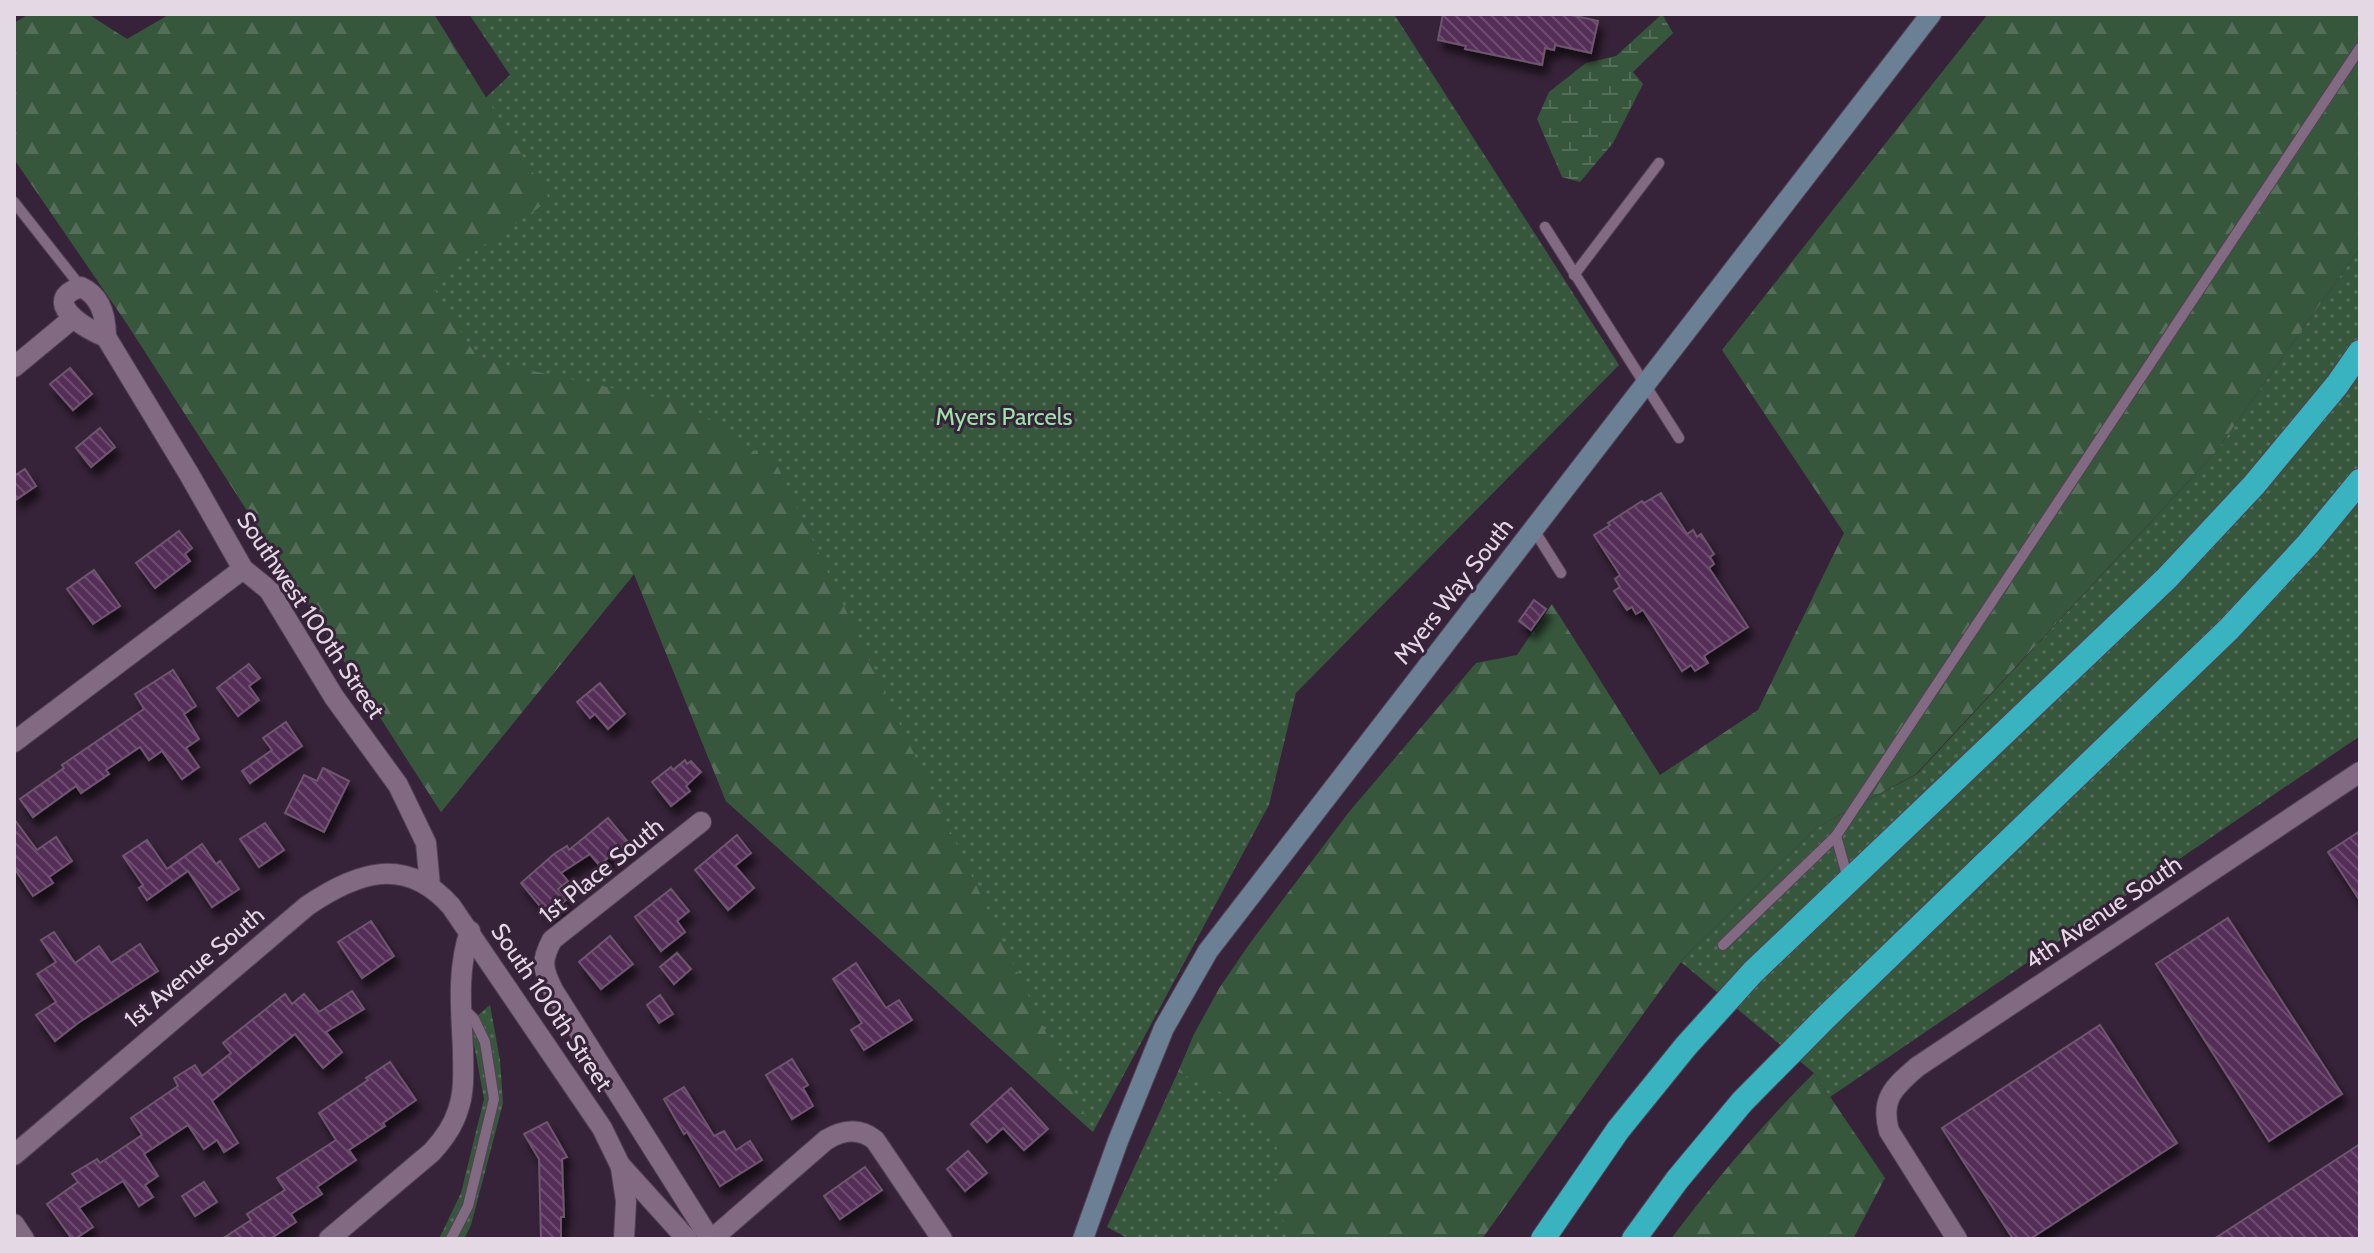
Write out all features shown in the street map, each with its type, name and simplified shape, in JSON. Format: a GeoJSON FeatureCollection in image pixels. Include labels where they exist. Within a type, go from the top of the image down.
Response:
{"type":"FeatureCollection","features":[{"type":"Feature","properties":{"kind":"highway"},"geometry":{"type":"LineString","coordinates":[[1543,1239],[1618,1130],[1686,1046],[1753,972],[2167,578],[2254,485],[2337,385],[2360,352]]}},
{"type":"Feature","properties":{"kind":"highway"},"geometry":{"type":"LineString","coordinates":[[1634,1239],[1677,1180],[1742,1102],[1824,1019],[2229,629],[2308,544],[2360,481]]}},
{"type":"Feature","properties":{"kind":"main road","name":"Myers Way South"},"geometry":{"type":"LineString","coordinates":[[1083,1239],[1118,1141],[1164,1028],[1208,951],[1931,14]]}},
{"type":"Feature","properties":{"kind":"street"},"geometry":{"type":"LineString","coordinates":[[81,287],[66,297],[65,306],[72,319],[106,337]]}},
{"type":"Feature","properties":{"kind":"street","name":"Southwest 100th Street"},"geometry":{"type":"LineString","coordinates":[[81,287],[98,301],[106,324],[106,337],[243,569],[269,590],[334,697],[398,785],[426,843],[430,886]]}},
{"type":"Feature","properties":{"kind":"street"},"geometry":{"type":"LineString","coordinates":[[14,367],[72,319]]}},
{"type":"Feature","properties":{"kind":"street"},"geometry":{"type":"LineString","coordinates":[[14,742],[243,569]]}},
{"type":"Feature","properties":{"kind":"street","name":"4th Avenue South"},"geometry":{"type":"LineString","coordinates":[[1957,1239],[1889,1131],[1885,1117],[1893,1090],[1917,1067],[2360,772]]}},
{"type":"Feature","properties":{"kind":"street","name":"1st Place South"},"geometry":{"type":"LineString","coordinates":[[543,964],[552,940],[701,822]]}},
{"type":"Feature","properties":{"kind":"street","name":"1st Avenue South"},"geometry":{"type":"LineString","coordinates":[[14,1155],[323,895],[356,879],[380,873],[406,875],[430,886]]}},
{"type":"Feature","properties":{"kind":"street","name":"South 100th Street"},"geometry":{"type":"LineString","coordinates":[[430,886],[451,906],[470,931],[602,1128],[620,1165],[687,1239]]}},
{"type":"Feature","properties":{"kind":"street"},"geometry":{"type":"LineString","coordinates":[[329,1239],[432,1152],[446,1137],[458,1112],[464,1086],[461,1007],[463,952],[470,931]]}},
{"type":"Feature","properties":{"kind":"street","name":"South 100th Street"},"geometry":{"type":"LineString","coordinates":[[543,964],[553,990],[711,1239]]}},
{"type":"Feature","properties":{"kind":"street"},"geometry":{"type":"LineString","coordinates":[[711,1239],[826,1140],[842,1132],[856,1131],[866,1133],[875,1140],[942,1239]]}},
{"type":"Feature","properties":{"kind":"street","name":"South 100th Street"},"geometry":{"type":"LineString","coordinates":[[620,1165],[626,1201],[624,1239]]}},
{"type":"Feature","properties":{"kind":"street"},"geometry":{"type":"LineString","coordinates":[[14,1224],[24,1239]]}},
{"type":"Feature","properties":{"kind":"lane"},"geometry":{"type":"LineString","coordinates":[[1723,945],[1836,836],[2360,48]]}},
{"type":"Feature","properties":{"kind":"lane"},"geometry":{"type":"LineString","coordinates":[[1574,275],[1659,163]]}},
{"type":"Feature","properties":{"kind":"lane","name":"Southwest 100th Street"},"geometry":{"type":"LineString","coordinates":[[14,202],[81,287]]}},
{"type":"Feature","properties":{"kind":"lane"},"geometry":{"type":"LineString","coordinates":[[1545,227],[1679,438]]}},
{"type":"Feature","properties":{"kind":"lane"},"geometry":{"type":"LineString","coordinates":[[1534,530],[1561,573]]}},
{"type":"Feature","properties":{"kind":"lane"},"geometry":{"type":"LineString","coordinates":[[1836,836],[1849,881]]}},
{"type":"Feature","properties":{"kind":"lane"},"geometry":{"type":"LineString","coordinates":[[451,1239],[468,1206],[494,1099],[485,1042],[474,1019],[461,1007]]}},
{"type":"Feature","properties":{"kind":"green space"},"geometry":{"type":"Polygon","coordinates":[[[29,14],[88,14],[127,39],[170,14],[434,14],[550,200],[430,282],[478,359],[686,404],[778,467],[1093,1132],[726,801],[634,574],[441,812],[127,324],[14,159],[14,23],[29,14]]]}},
{"type":"Feature","properties":{"kind":"green space","name":"Myers Parcels"},"geometry":{"type":"Polygon","coordinates":[[[469,14],[1394,14],[1619,365],[1296,693],[1269,805],[1093,1132],[726,801],[634,574],[441,812],[171,392],[510,75],[469,14]]]}},
{"type":"Feature","properties":{"kind":"green space"},"geometry":{"type":"Polygon","coordinates":[[[1662,14],[1673,33],[1633,72],[1643,84],[1613,143],[1580,182],[1562,177],[1537,119],[1549,92],[1586,63],[1616,56],[1662,14]]]}},
{"type":"Feature","properties":{"kind":"green space"},"geometry":{"type":"Polygon","coordinates":[[[1988,14],[2360,14],[2360,248],[2215,453],[1916,774],[1816,828],[1681,961],[1482,1239],[1295,1239],[1271,1202],[1281,1165],[1275,1141],[1237,1100],[1178,1072],[1194,1034],[1220,987],[1349,812],[1476,663],[1517,655],[1552,604],[1660,775],[1758,710],[1844,533],[1722,350],[1988,14]]]}},
{"type":"Feature","properties":{"kind":"green space"},"geometry":{"type":"Polygon","coordinates":[[[2360,248],[2360,736],[1830,1097],[1814,1073],[1681,962],[1478,1239],[1129,1239],[1107,1227],[1178,1072],[1193,1079],[1681,961],[1816,828],[1917,774],[2215,453],[2360,248]]]}},
{"type":"Feature","properties":{"kind":"green space"},"geometry":{"type":"Polygon","coordinates":[[[490,1005],[500,1060],[503,1103],[471,1225],[464,1239],[439,1239],[461,1193],[484,1099],[470,1022],[490,1005]]]}},
{"type":"Feature","properties":{"kind":"green space"},"geometry":{"type":"Polygon","coordinates":[[[1814,1073],[1885,1178],[1853,1239],[1671,1239],[1740,1153],[1814,1073]]]}},
{"type":"Feature","properties":{"kind":"building"},"geometry":{"type":"Polygon","coordinates":[[[1443,14],[1567,14],[1598,21],[1591,53],[1555,45],[1554,50],[1545,48],[1542,65],[1465,49],[1466,46],[1438,40],[1443,14]]]}},
{"type":"Feature","properties":{"kind":"building"},"geometry":{"type":"Polygon","coordinates":[[[70,368],[92,394],[73,410],[50,384],[70,368]]]}},
{"type":"Feature","properties":{"kind":"building"},"geometry":{"type":"Polygon","coordinates":[[[100,428],[115,447],[91,467],[76,448],[100,428]]]}},
{"type":"Feature","properties":{"kind":"building"},"geometry":{"type":"Polygon","coordinates":[[[25,469],[36,486],[14,501],[14,476],[25,469]]]}},
{"type":"Feature","properties":{"kind":"building"},"geometry":{"type":"Polygon","coordinates":[[[1661,493],[1687,534],[1693,530],[1697,537],[1701,534],[1714,554],[1710,557],[1714,564],[1709,568],[1748,627],[1704,656],[1708,663],[1695,671],[1691,665],[1682,671],[1643,610],[1636,614],[1632,607],[1627,610],[1614,591],[1620,587],[1615,579],[1620,575],[1594,535],[1642,501],[1644,503],[1661,493]]]}},
{"type":"Feature","properties":{"kind":"building"},"geometry":{"type":"Polygon","coordinates":[[[179,531],[192,548],[185,554],[190,561],[155,588],[136,563],[179,531]]]}},
{"type":"Feature","properties":{"kind":"building"},"geometry":{"type":"Polygon","coordinates":[[[94,570],[120,606],[93,624],[67,589],[94,570]]]}},
{"type":"Feature","properties":{"kind":"building"},"geometry":{"type":"Polygon","coordinates":[[[1534,600],[1546,609],[1531,630],[1519,621],[1534,600]]]}},
{"type":"Feature","properties":{"kind":"building"},"geometry":{"type":"Polygon","coordinates":[[[249,664],[260,678],[249,686],[259,700],[238,716],[217,688],[249,664]]]}},
{"type":"Feature","properties":{"kind":"building"},"geometry":{"type":"Polygon","coordinates":[[[173,670],[196,706],[184,714],[199,739],[186,748],[199,767],[182,779],[162,751],[149,760],[140,747],[106,770],[109,774],[81,793],[76,786],[33,817],[20,799],[64,768],[62,765],[144,709],[135,694],[173,670]]]}},
{"type":"Feature","properties":{"kind":"building"},"geometry":{"type":"Polygon","coordinates":[[[600,683],[625,714],[608,729],[595,714],[590,718],[577,702],[600,683]]]}},
{"type":"Feature","properties":{"kind":"building"},"geometry":{"type":"Polygon","coordinates":[[[286,722],[302,746],[250,783],[242,771],[272,750],[263,738],[286,722]]]}},
{"type":"Feature","properties":{"kind":"building"},"geometry":{"type":"Polygon","coordinates":[[[685,760],[687,764],[691,761],[701,772],[686,786],[690,791],[671,806],[652,782],[685,760]]]}},
{"type":"Feature","properties":{"kind":"building"},"geometry":{"type":"Polygon","coordinates":[[[323,768],[349,781],[324,832],[285,813],[304,775],[317,781],[323,768]]]}},
{"type":"Feature","properties":{"kind":"building"},"geometry":{"type":"Polygon","coordinates":[[[608,818],[628,842],[599,865],[590,854],[561,873],[568,881],[558,889],[567,899],[548,916],[521,883],[554,854],[567,846],[569,850],[608,818]]]}},
{"type":"Feature","properties":{"kind":"building"},"geometry":{"type":"Polygon","coordinates":[[[14,819],[37,850],[56,837],[72,861],[49,877],[53,883],[33,896],[14,868],[14,819]]]}},
{"type":"Feature","properties":{"kind":"building"},"geometry":{"type":"Polygon","coordinates":[[[265,823],[284,850],[259,867],[240,839],[265,823]]]}},
{"type":"Feature","properties":{"kind":"building"},"geometry":{"type":"Polygon","coordinates":[[[2360,831],[2360,901],[2328,852],[2360,831]]]}},
{"type":"Feature","properties":{"kind":"building"},"geometry":{"type":"Polygon","coordinates":[[[737,835],[751,853],[735,866],[754,888],[728,910],[695,870],[737,835]]]}},
{"type":"Feature","properties":{"kind":"building"},"geometry":{"type":"Polygon","coordinates":[[[147,840],[167,869],[202,844],[216,864],[220,861],[239,889],[212,907],[188,871],[147,900],[139,888],[143,885],[123,856],[147,840]]]}},
{"type":"Feature","properties":{"kind":"building"},"geometry":{"type":"Polygon","coordinates":[[[671,889],[689,911],[677,921],[685,932],[661,951],[635,917],[671,889]]]}},
{"type":"Feature","properties":{"kind":"building"},"geometry":{"type":"Polygon","coordinates":[[[2228,918],[2342,1094],[2269,1141],[2156,964],[2228,918]]]}},
{"type":"Feature","properties":{"kind":"building"},"geometry":{"type":"Polygon","coordinates":[[[371,921],[394,956],[362,978],[338,942],[371,921]]]}},
{"type":"Feature","properties":{"kind":"building"},"geometry":{"type":"Polygon","coordinates":[[[54,932],[75,963],[99,946],[111,963],[140,944],[158,971],[55,1041],[36,1015],[56,1002],[37,974],[56,962],[41,940],[54,932]]]}},
{"type":"Feature","properties":{"kind":"building"},"geometry":{"type":"Polygon","coordinates":[[[610,936],[633,964],[601,989],[579,962],[610,936]]]}},
{"type":"Feature","properties":{"kind":"building"},"geometry":{"type":"Polygon","coordinates":[[[677,953],[691,969],[674,984],[660,967],[677,953]]]}},
{"type":"Feature","properties":{"kind":"building"},"geometry":{"type":"Polygon","coordinates":[[[856,963],[886,1008],[899,1000],[912,1020],[864,1050],[851,1030],[862,1023],[833,979],[856,963]]]}},
{"type":"Feature","properties":{"kind":"building"},"geometry":{"type":"Polygon","coordinates":[[[352,991],[364,1009],[326,1032],[342,1052],[323,1068],[295,1034],[212,1101],[238,1143],[224,1152],[217,1140],[204,1149],[188,1125],[144,1154],[158,1176],[145,1185],[153,1197],[139,1206],[123,1181],[79,1208],[93,1227],[72,1239],[47,1204],[78,1182],[72,1174],[97,1159],[100,1163],[142,1135],[131,1118],[178,1086],[174,1078],[195,1065],[202,1076],[231,1053],[223,1043],[285,994],[292,1004],[304,994],[319,1012],[352,991]]]}},
{"type":"Feature","properties":{"kind":"building"},"geometry":{"type":"Polygon","coordinates":[[[660,995],[673,1014],[659,1023],[647,1005],[660,995]]]}},
{"type":"Feature","properties":{"kind":"building"},"geometry":{"type":"Polygon","coordinates":[[[2100,1025],[2177,1143],[2030,1239],[2013,1239],[1942,1128],[2100,1025]]]}},
{"type":"Feature","properties":{"kind":"building"},"geometry":{"type":"Polygon","coordinates":[[[792,1059],[808,1085],[803,1088],[813,1106],[792,1119],[766,1075],[792,1059]]]}},
{"type":"Feature","properties":{"kind":"building"},"geometry":{"type":"Polygon","coordinates":[[[390,1062],[416,1100],[349,1150],[356,1160],[317,1187],[322,1194],[291,1214],[296,1222],[270,1239],[222,1239],[251,1220],[247,1214],[285,1190],[277,1178],[336,1140],[319,1113],[390,1062]]]}},
{"type":"Feature","properties":{"kind":"building"},"geometry":{"type":"Polygon","coordinates":[[[684,1087],[714,1136],[724,1131],[736,1150],[750,1141],[762,1160],[720,1186],[664,1099],[684,1087]]]}},
{"type":"Feature","properties":{"kind":"building"},"geometry":{"type":"Polygon","coordinates":[[[1011,1088],[1048,1129],[1024,1150],[1003,1128],[987,1142],[971,1124],[1011,1088]]]}},
{"type":"Feature","properties":{"kind":"building"},"geometry":{"type":"Polygon","coordinates":[[[547,1122],[567,1157],[562,1159],[564,1217],[561,1217],[561,1239],[541,1239],[539,1159],[524,1134],[547,1122]]]}},
{"type":"Feature","properties":{"kind":"building"},"geometry":{"type":"Polygon","coordinates":[[[2360,1144],[2360,1239],[2214,1239],[2360,1144]]]}},
{"type":"Feature","properties":{"kind":"building"},"geometry":{"type":"Polygon","coordinates":[[[968,1151],[987,1173],[965,1191],[947,1169],[968,1151]]]}},
{"type":"Feature","properties":{"kind":"building"},"geometry":{"type":"Polygon","coordinates":[[[865,1167],[882,1190],[840,1219],[824,1196],[865,1167]]]}},
{"type":"Feature","properties":{"kind":"building"},"geometry":{"type":"Polygon","coordinates":[[[204,1182],[217,1202],[195,1216],[182,1196],[204,1182]]]}}]}
